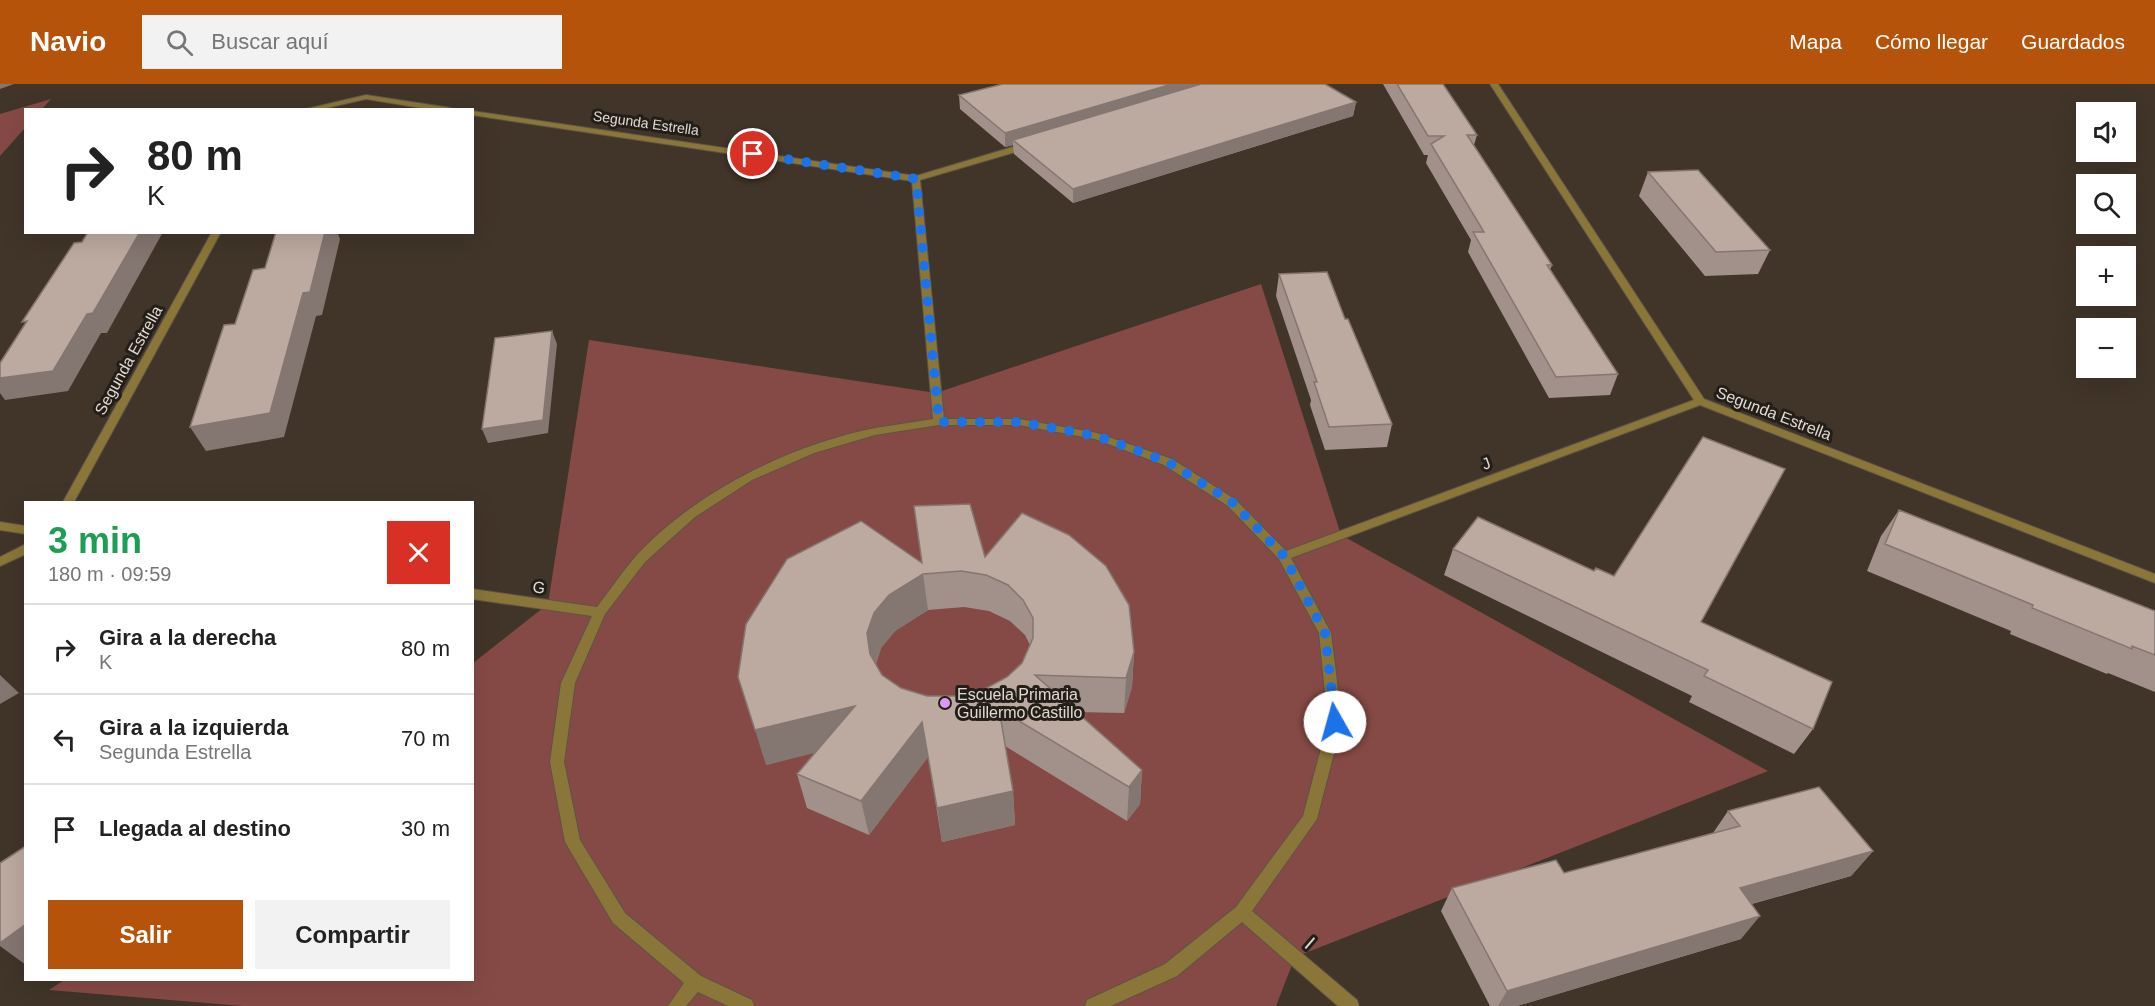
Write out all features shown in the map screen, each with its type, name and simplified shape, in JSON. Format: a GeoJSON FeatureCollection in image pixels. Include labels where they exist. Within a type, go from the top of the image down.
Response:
{"type":"FeatureCollection","features":[{"type":"Feature","properties":{"kind":"street","name":"Segunda Estrella"},"geometry":{"type":"LineString","coordinates":[[1494,84],[1700,401],[2155,579]]}},
{"type":"Feature","properties":{"kind":"street"},"geometry":{"type":"LineString","coordinates":[[315,108],[366,97],[438,108]]}},
{"type":"Feature","properties":{"kind":"street","name":"Segunda Estrella"},"geometry":{"type":"LineString","coordinates":[[474,113],[916,179],[1040,141]]}},
{"type":"Feature","properties":{"kind":"street"},"geometry":{"type":"LineString","coordinates":[[916,179],[939,422]]}},
{"type":"Feature","properties":{"kind":"street","name":"Segunda Estrella"},"geometry":{"type":"LineString","coordinates":[[69,501],[216,234]]}},
{"type":"Feature","properties":{"kind":"street","name":"J"},"geometry":{"type":"LineString","coordinates":[[1284,556],[1700,401]]}},
{"type":"Feature","properties":{"kind":"street"},"geometry":{"type":"LineString","coordinates":[[746,1006],[695,982],[619,918],[573,842],[557,762],[568,683],[600,612],[641,559],[691,514],[748,477],[820,447],[874,432],[939,422],[1019,422],[1086,434],[1168,462],[1232,502],[1284,556],[1325,633],[1335,722],[1310,819],[1242,912],[1170,970],[1093,1006]]}},
{"type":"Feature","properties":{"kind":"street"},"geometry":{"type":"LineString","coordinates":[[0,526],[24,530]]}},
{"type":"Feature","properties":{"kind":"street"},"geometry":{"type":"LineString","coordinates":[[0,562],[24,549]]}},
{"type":"Feature","properties":{"kind":"street","name":"G"},"geometry":{"type":"LineString","coordinates":[[474,594],[600,612]]}},
{"type":"Feature","properties":{"kind":"street","name":"I"},"geometry":{"type":"LineString","coordinates":[[1242,912],[1351,1006]]}},
{"type":"Feature","properties":{"kind":"street"},"geometry":{"type":"LineString","coordinates":[[676,1006],[695,982]]}},
{"type":"Feature","properties":{"kind":"shaded area"},"geometry":{"type":"Polygon","coordinates":[[[51,99],[43,108],[24,108],[24,129],[0,156],[0,114],[51,99]]]}},
{"type":"Feature","properties":{"kind":"shaded area"},"geometry":{"type":"Polygon","coordinates":[[[1261,284],[1341,535],[1768,771],[1295,957],[1276,1006],[243,1006],[49,990],[62,981],[474,981],[474,662],[548,604],[589,340],[936,393],[1261,284]]]}},
{"type":"Feature","properties":{"kind":"building"},"geometry":{"type":"Polygon","coordinates":[[[1003,84],[1172,84],[1005,133],[959,95],[1003,84]]]}},
{"type":"Feature","properties":{"kind":"building"},"geometry":{"type":"Polygon","coordinates":[[[1201,84],[1325,84],[1356,102],[1073,189],[1013,140],[1201,84]]]}},
{"type":"Feature","properties":{"kind":"building"},"geometry":{"type":"Polygon","coordinates":[[[1397,84],[1443,84],[1477,135],[1467,135],[1552,265],[1547,265],[1618,374],[1556,377],[1473,232],[1484,232],[1431,144],[1444,136],[1428,136],[1397,84]]]}},
{"type":"Feature","properties":{"kind":"building"},"geometry":{"type":"Polygon","coordinates":[[[1698,170],[1770,250],[1716,252],[1648,172],[1698,170]]]}},
{"type":"Feature","properties":{"kind":"building"},"geometry":{"type":"Polygon","coordinates":[[[87,234],[139,234],[93,313],[87,314],[53,371],[0,378],[0,363],[27,321],[22,322],[74,243],[82,242],[87,234]]]}},
{"type":"Feature","properties":{"kind":"building"},"geometry":{"type":"Polygon","coordinates":[[[275,234],[324,234],[310,292],[303,293],[270,413],[190,427],[224,325],[235,324],[253,270],[265,268],[275,234]]]}},
{"type":"Feature","properties":{"kind":"building"},"geometry":{"type":"Polygon","coordinates":[[[1327,272],[1345,319],[1348,319],[1392,424],[1329,427],[1314,382],[1317,382],[1279,274],[1327,272]]]}},
{"type":"Feature","properties":{"kind":"building"},"geometry":{"type":"Polygon","coordinates":[[[552,331],[543,420],[482,429],[495,338],[552,331]]]}},
{"type":"Feature","properties":{"kind":"building"},"geometry":{"type":"Polygon","coordinates":[[[1703,437],[1785,469],[1701,622],[1832,682],[1813,729],[1704,676],[1708,670],[1453,549],[1478,517],[1594,571],[1596,568],[1614,576],[1703,437]]]}},
{"type":"Feature","properties":{"kind":"building"},"geometry":{"type":"Polygon","coordinates":[[[970,504],[985,557],[1022,513],[1069,535],[1106,566],[1129,605],[1134,652],[1126,678],[1035,675],[1142,770],[1129,787],[999,709],[1013,791],[937,808],[922,722],[861,801],[797,774],[855,706],[755,730],[738,677],[746,624],[787,559],[861,521],[922,563],[914,506],[970,504]],[[961,571],[923,574],[889,595],[874,613],[867,633],[870,654],[882,675],[901,688],[927,696],[955,696],[983,690],[1007,677],[1022,663],[1033,638],[1033,618],[1023,600],[1008,585],[986,575],[961,571]]]}},
{"type":"Feature","properties":{"kind":"building"},"geometry":{"type":"Polygon","coordinates":[[[1899,510],[2155,611],[2155,655],[2132,646],[2132,649],[2032,608],[2033,605],[1885,544],[1899,510]]]}},
{"type":"Feature","properties":{"kind":"building"},"geometry":{"type":"Polygon","coordinates":[[[1819,787],[1873,851],[1740,888],[1760,916],[1507,991],[1452,888],[1556,860],[1564,873],[1740,826],[1728,811],[1819,787]]]}},
{"type":"Feature","properties":{"kind":"building"},"geometry":{"type":"Polygon","coordinates":[[[24,847],[24,925],[0,943],[0,863],[24,847]]]}},
{"type":"Feature","properties":{"kind":"place","name":"Escuela Primaria Guillermo Castillo"},"geometry":{"type":"Point","coordinates":[945,703]}},
{"type":"Feature","properties":{"kind":"route"},"geometry":{"type":"LineString","coordinates":[[753,154],[916,179],[939,422],[1019,422],[1097,436],[1168,462],[1232,502],[1284,556],[1325,633],[1335,722]]}}]}
